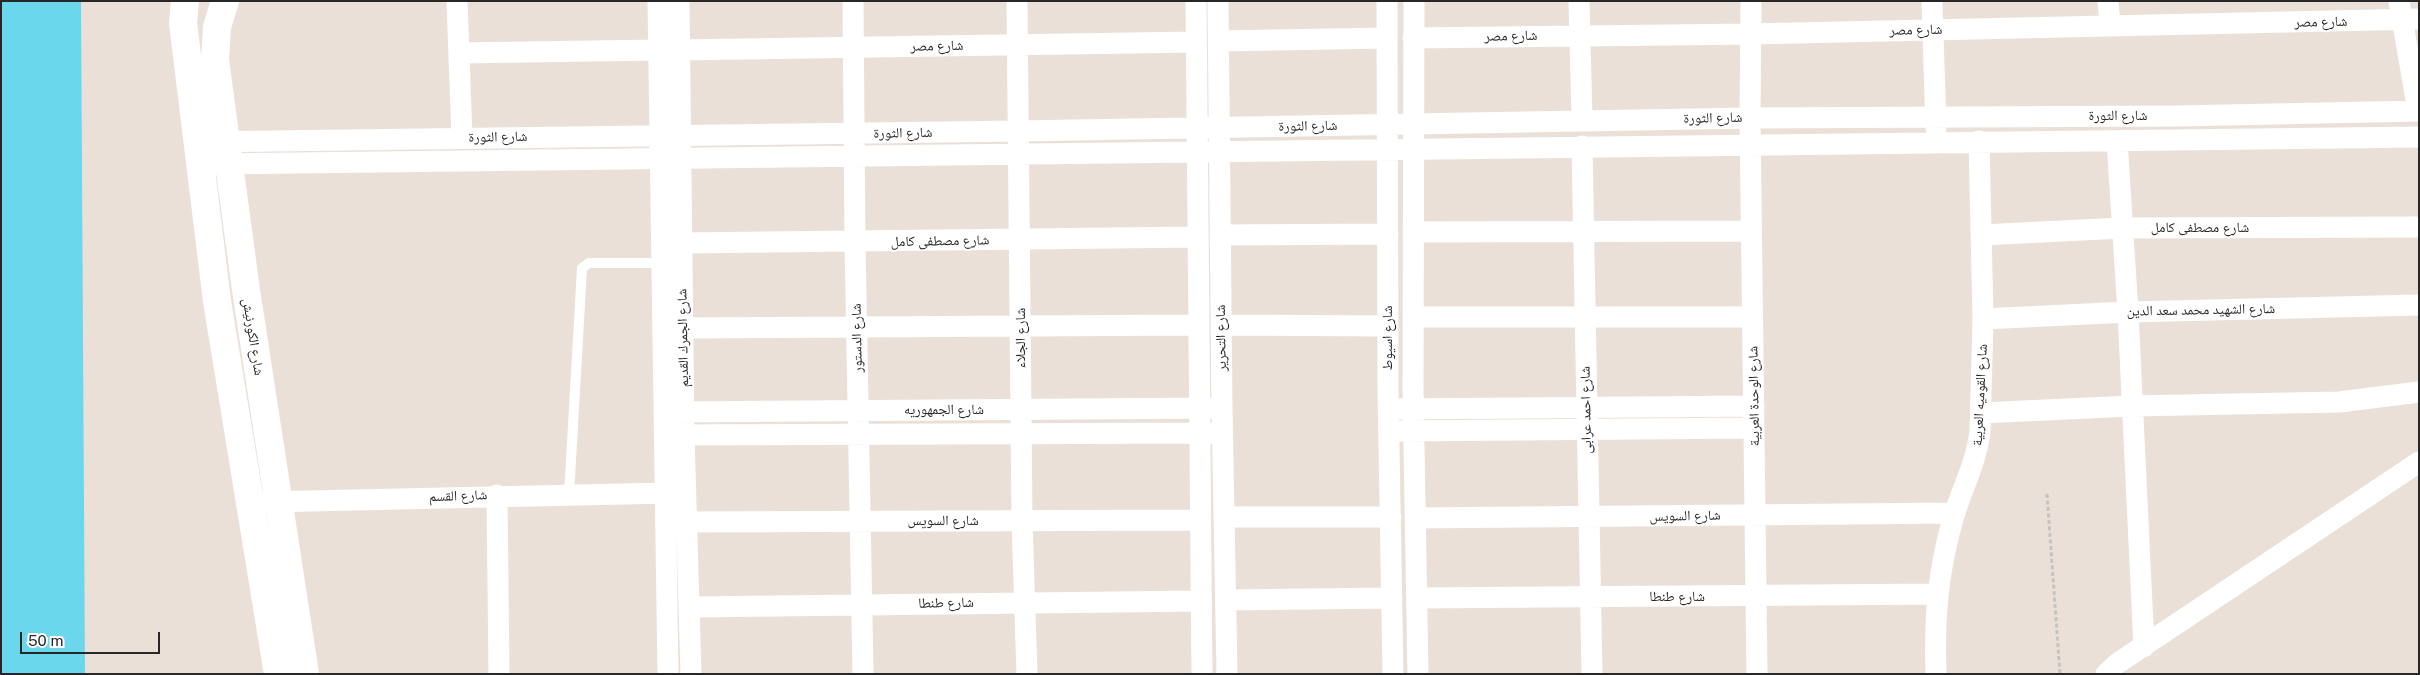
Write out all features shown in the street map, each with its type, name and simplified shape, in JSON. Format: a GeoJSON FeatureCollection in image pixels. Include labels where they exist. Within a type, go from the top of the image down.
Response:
{"type":"FeatureCollection","features":[{"type":"Feature","properties":{"kind":"main road"},"geometry":{"type":"LineString","coordinates":[[186,1],[183,23],[217,301],[278,674]]}},
{"type":"Feature","properties":{"kind":"main road","name":"شارع الكورنيش"},"geometry":{"type":"LineString","coordinates":[[225,1],[217,27],[215,43],[228,152],[278,502],[305,674]]}},
{"type":"Feature","properties":{"kind":"street"},"geometry":{"type":"LineString","coordinates":[[457,1],[462,138]]}},
{"type":"Feature","properties":{"kind":"street","name":"شارع الجمرك القديم"},"geometry":{"type":"LineString","coordinates":[[658,1],[668,50],[670,158],[663,263],[675,412],[675,435],[667,493],[668,674]]}},
{"type":"Feature","properties":{"kind":"street","name":"شارع الجمرك القديم"},"geometry":{"type":"LineString","coordinates":[[668,50],[678,1]]}},
{"type":"Feature","properties":{"kind":"street","name":"شارع الدستور"},"geometry":{"type":"LineString","coordinates":[[853,1],[855,242],[863,674]]}},
{"type":"Feature","properties":{"kind":"street","name":"شارع الجلاء"},"geometry":{"type":"LineString","coordinates":[[1017,1],[1022,521],[1027,674]]}},
{"type":"Feature","properties":{"kind":"street","name":"شارع التحرير"},"geometry":{"type":"LineString","coordinates":[[1196,1],[1198,408],[1202,674]]}},
{"type":"Feature","properties":{"kind":"street","name":"شارع التحرير"},"geometry":{"type":"LineString","coordinates":[[1218,1],[1222,432],[1227,674]]}},
{"type":"Feature","properties":{"kind":"street","name":"شارع اسيوط"},"geometry":{"type":"LineString","coordinates":[[1387,1],[1388,326],[1393,674]]}},
{"type":"Feature","properties":{"kind":"street","name":"شارع اسيوط"},"geometry":{"type":"LineString","coordinates":[[1414,1],[1413,317],[1418,674]]}},
{"type":"Feature","properties":{"kind":"street"},"geometry":{"type":"LineString","coordinates":[[1579,1],[1582,120]]}},
{"type":"Feature","properties":{"kind":"street","name":"شارع الوحدة العربية"},"geometry":{"type":"LineString","coordinates":[[1751,1],[1750,144],[1758,674]]}},
{"type":"Feature","properties":{"kind":"street"},"geometry":{"type":"LineString","coordinates":[[1932,1],[1936,142]]}},
{"type":"Feature","properties":{"kind":"street"},"geometry":{"type":"LineString","coordinates":[[2108,1],[2110,26]]}},
{"type":"Feature","properties":{"kind":"street"},"geometry":{"type":"LineString","coordinates":[[2407,13],[2418,111]]}},
{"type":"Feature","properties":{"kind":"street","name":"شارع مصر"},"geometry":{"type":"LineString","coordinates":[[1413,38],[1751,34],[2110,26],[2407,13]]}},
{"type":"Feature","properties":{"kind":"street"},"geometry":{"type":"LineString","coordinates":[[1218,41],[1387,38]]}},
{"type":"Feature","properties":{"kind":"street","name":"شارع مصر"},"geometry":{"type":"LineString","coordinates":[[459,53],[1196,42]]}},
{"type":"Feature","properties":{"kind":"street","name":"شارع الثورة"},"geometry":{"type":"LineString","coordinates":[[199,153],[462,138],[1220,128],[1582,120],[2168,116],[2418,111]]}},
{"type":"Feature","properties":{"kind":"street","name":"شارع الثورة"},"geometry":{"type":"LineString","coordinates":[[228,152],[670,158],[2419,137]]}},
{"type":"Feature","properties":{"kind":"street","name":"شارع القوميه العربية"},"geometry":{"type":"LineString","coordinates":[[1936,674],[1937,594],[1943,554],[1978,448],[1981,413],[1983,319],[1979,141]]}},
{"type":"Feature","properties":{"kind":"street"},"geometry":{"type":"LineString","coordinates":[[2117,141],[2128,312],[2144,647]]}},
{"type":"Feature","properties":{"kind":"street","name":"شارع احمد عرابى"},"geometry":{"type":"LineString","coordinates":[[1582,146],[1592,674]]}},
{"type":"Feature","properties":{"kind":"street","name":"شارع الجمرك القديم"},"geometry":{"type":"LineString","coordinates":[[670,158],[681,243],[683,328],[675,412]]}},
{"type":"Feature","properties":{"kind":"street","name":"شارع مصطفى كامل"},"geometry":{"type":"LineString","coordinates":[[1981,235],[2122,228],[2419,228]]}},
{"type":"Feature","properties":{"kind":"street"},"geometry":{"type":"LineString","coordinates":[[1413,232],[1751,231]]}},
{"type":"Feature","properties":{"kind":"street"},"geometry":{"type":"LineString","coordinates":[[1220,235],[1388,234]]}},
{"type":"Feature","properties":{"kind":"street","name":"شارع مصطفى كامل"},"geometry":{"type":"LineString","coordinates":[[681,243],[1198,237]]}},
{"type":"Feature","properties":{"kind":"street","name":"شارع الشهيد محمد سعد الدين"},"geometry":{"type":"LineString","coordinates":[[1983,319],[2128,312],[2419,305]]}},
{"type":"Feature","properties":{"kind":"street"},"geometry":{"type":"LineString","coordinates":[[1413,317],[1752,317]]}},
{"type":"Feature","properties":{"kind":"street"},"geometry":{"type":"LineString","coordinates":[[683,328],[1198,325]]}},
{"type":"Feature","properties":{"kind":"street"},"geometry":{"type":"LineString","coordinates":[[1221,325],[1388,326]]}},
{"type":"Feature","properties":{"kind":"street"},"geometry":{"type":"LineString","coordinates":[[1981,413],[2131,406],[2339,402],[2419,392]]}},
{"type":"Feature","properties":{"kind":"street"},"geometry":{"type":"LineString","coordinates":[[1389,409],[1754,406]]}},
{"type":"Feature","properties":{"kind":"street","name":"شارع الجمهوريه"},"geometry":{"type":"LineString","coordinates":[[675,412],[1222,408]]}},
{"type":"Feature","properties":{"kind":"street"},"geometry":{"type":"LineString","coordinates":[[1389,431],[1754,428]]}},
{"type":"Feature","properties":{"kind":"street","name":"شارع الجمهوريه"},"geometry":{"type":"LineString","coordinates":[[675,435],[1222,432]]}},
{"type":"Feature","properties":{"kind":"street","name":"شارع الجمرك القديم"},"geometry":{"type":"LineString","coordinates":[[675,435],[687,522],[691,674]]}},
{"type":"Feature","properties":{"kind":"street"},"geometry":{"type":"LineString","coordinates":[[2106,674],[2419,462]]}},
{"type":"Feature","properties":{"kind":"street","name":"شارع القسم"},"geometry":{"type":"LineString","coordinates":[[250,502],[496,495],[667,493]]}},
{"type":"Feature","properties":{"kind":"street"},"geometry":{"type":"LineString","coordinates":[[496,495],[499,674]]}},
{"type":"Feature","properties":{"kind":"street","name":"شارع السويس"},"geometry":{"type":"LineString","coordinates":[[1415,518],[1955,513]]}},
{"type":"Feature","properties":{"kind":"street"},"geometry":{"type":"LineString","coordinates":[[1224,517],[1391,517]]}},
{"type":"Feature","properties":{"kind":"street","name":"شارع السويس"},"geometry":{"type":"LineString","coordinates":[[687,522],[1200,520]]}},
{"type":"Feature","properties":{"kind":"street","name":"شارع طنطا"},"geometry":{"type":"LineString","coordinates":[[1417,598],[1756,597],[1937,594]]}},
{"type":"Feature","properties":{"kind":"street"},"geometry":{"type":"LineString","coordinates":[[1226,600],[1392,598]]}},
{"type":"Feature","properties":{"kind":"street","name":"شارع طنطا"},"geometry":{"type":"LineString","coordinates":[[690,607],[1201,601]]}},
{"type":"Feature","properties":{"kind":"lane"},"geometry":{"type":"LineString","coordinates":[[569,495],[582,268],[589,263],[663,263]]}},
{"type":"Feature","properties":{"kind":"path"},"geometry":{"type":"LineString","coordinates":[[2047,494],[2060,674]]}},
{"type":"Feature","properties":{"kind":"water"},"geometry":{"type":"Polygon","coordinates":[[[1,1],[81,1],[85,674],[1,674],[1,1]]]}}]}
